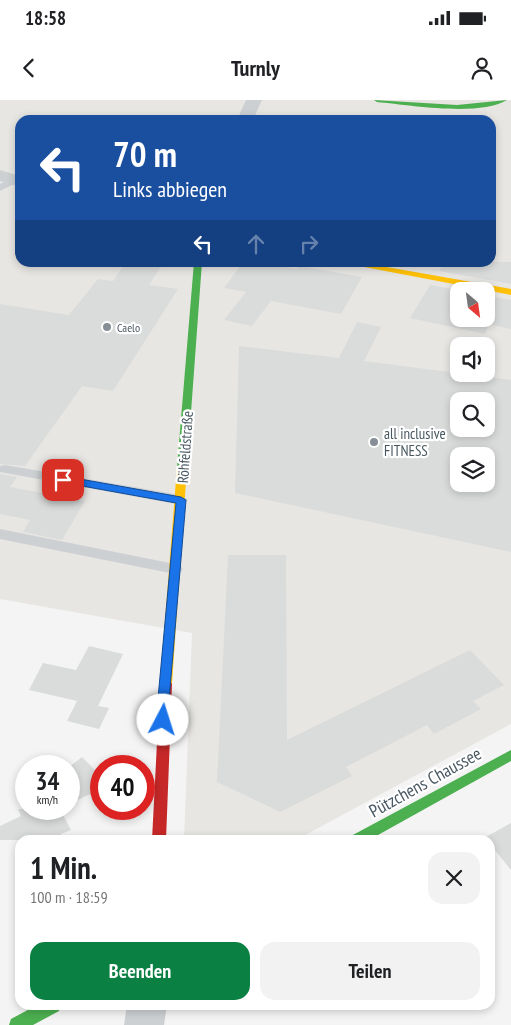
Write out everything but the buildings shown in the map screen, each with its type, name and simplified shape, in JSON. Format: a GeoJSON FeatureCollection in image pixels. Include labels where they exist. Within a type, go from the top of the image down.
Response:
{"type":"FeatureCollection","features":[{"type":"Feature","properties":{"kind":"street"},"geometry":{"type":"LineString","coordinates":[[247,115],[254,100]]}},
{"type":"Feature","properties":{"kind":"street"},"geometry":{"type":"LineString","coordinates":[[377,100],[467,106],[493,104],[504,100]]}},
{"type":"Feature","properties":{"kind":"street","name":"Röhfeldstraße"},"geometry":{"type":"LineString","coordinates":[[159,835],[163,720],[198,267]]}},
{"type":"Feature","properties":{"kind":"street"},"geometry":{"type":"LineString","coordinates":[[370,267],[511,292]]}},
{"type":"Feature","properties":{"kind":"street","name":"Pützchens Chaussee"},"geometry":{"type":"LineString","coordinates":[[365,835],[511,755]]}},
{"type":"Feature","properties":{"kind":"street"},"geometry":{"type":"LineString","coordinates":[[17,1025],[45,1010]]}},
{"type":"Feature","properties":{"kind":"street"},"geometry":{"type":"LineString","coordinates":[[144,1025],[146,1010]]}},
{"type":"Feature","properties":{"kind":"lane"},"geometry":{"type":"LineString","coordinates":[[4,469],[181,500]]}},
{"type":"Feature","properties":{"kind":"lane"},"geometry":{"type":"LineString","coordinates":[[0,534],[175,569]]}},
{"type":"Feature","properties":{"kind":"shaded area"},"geometry":{"type":"Polygon","coordinates":[[[0,100],[511,100],[511,724],[305,835],[184,835],[192,633],[0,599],[0,100]]]}},
{"type":"Feature","properties":{"kind":"traffic: fast"},"geometry":{"type":"LineString","coordinates":[[377,100],[457,107],[488,104],[504,100]]}},
{"type":"Feature","properties":{"kind":"traffic: fast"},"geometry":{"type":"LineString","coordinates":[[182,467],[198,267]]}},
{"type":"Feature","properties":{"kind":"traffic: fast"},"geometry":{"type":"LineString","coordinates":[[365,835],[511,755]]}},
{"type":"Feature","properties":{"kind":"traffic: fast"},"geometry":{"type":"LineString","coordinates":[[17,1025],[44,1010]]}},
{"type":"Feature","properties":{"kind":"traffic: slow"},"geometry":{"type":"LineString","coordinates":[[370,267],[511,292]]}},
{"type":"Feature","properties":{"kind":"traffic: slow"},"geometry":{"type":"LineString","coordinates":[[166,684],[182,467]]}},
{"type":"Feature","properties":{"kind":"traffic: jam"},"geometry":{"type":"LineString","coordinates":[[159,835],[166,684]]}},
{"type":"Feature","properties":{"kind":"place","name":"Caelo"},"geometry":{"type":"Point","coordinates":[107,327]}},
{"type":"Feature","properties":{"kind":"place","name":"all inclusive FITNESS"},"geometry":{"type":"Point","coordinates":[374,442]}},
{"type":"Feature","properties":{"kind":"route"},"geometry":{"type":"LineString","coordinates":[[63,480],[181,500],[163,720]]}}]}
